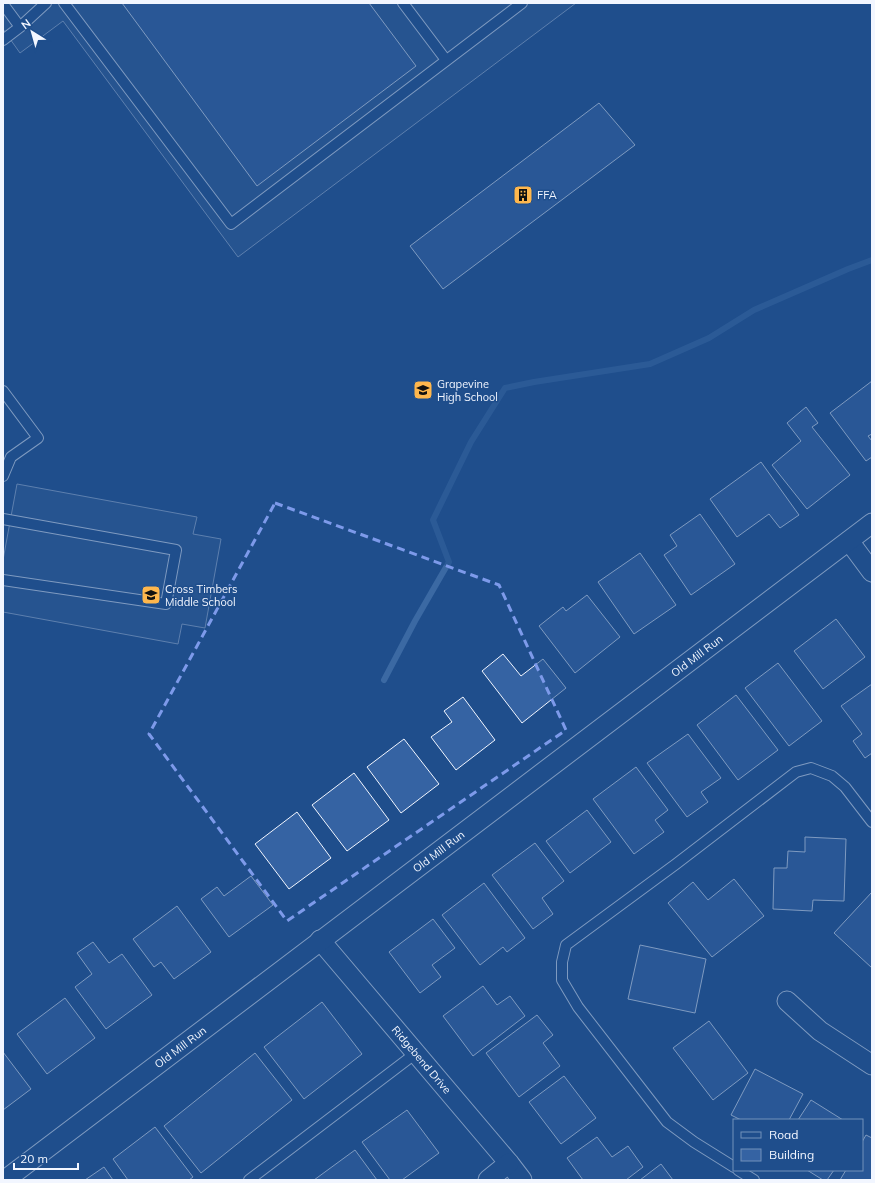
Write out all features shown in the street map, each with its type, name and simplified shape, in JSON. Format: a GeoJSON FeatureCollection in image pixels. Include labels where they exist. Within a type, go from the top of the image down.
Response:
{"type":"FeatureCollection","features":[{"type":"Feature","properties":{"kind":"street","name":"Old Mill Run"},"geometry":{"type":"LineString","coordinates":[[4,1180],[872,523]]}},
{"type":"Feature","properties":{"kind":"street"},"geometry":{"type":"LineString","coordinates":[[849,541],[872,572]]}},
{"type":"Feature","properties":{"kind":"street","name":"Ridgebend Drive"},"geometry":{"type":"LineString","coordinates":[[320,940],[416,1052],[522,1180]]}},
{"type":"Feature","properties":{"kind":"street"},"geometry":{"type":"LineString","coordinates":[[787,1001],[820,1031],[872,1065]]}},
{"type":"Feature","properties":{"kind":"street"},"geometry":{"type":"LineString","coordinates":[[488,1180],[509,1163]]}},
{"type":"Feature","properties":{"kind":"lane"},"geometry":{"type":"LineString","coordinates":[[3,40],[20,27],[46,3]]}},
{"type":"Feature","properties":{"kind":"lane"},"geometry":{"type":"LineString","coordinates":[[64,3],[231,224],[522,3]]}},
{"type":"Feature","properties":{"kind":"lane"},"geometry":{"type":"LineString","coordinates":[[403,3],[446,60]]}},
{"type":"Feature","properties":{"kind":"lane"},"geometry":{"type":"LineString","coordinates":[[3,4],[20,27]]}},
{"type":"Feature","properties":{"kind":"lane"},"geometry":{"type":"LineString","coordinates":[[3,391],[38,438],[11,457],[3,476]]}},
{"type":"Feature","properties":{"kind":"lane"},"geometry":{"type":"LineString","coordinates":[[3,519],[176,550],[166,604],[3,580]]}},
{"type":"Feature","properties":{"kind":"lane"},"geometry":{"type":"LineString","coordinates":[[733,1167],[667,1122],[578,1007],[562,980],[562,962],[566,945],[676,864],[796,772],[811,768],[832,776],[845,787],[872,822]]}},
{"type":"Feature","properties":{"kind":"lane"},"geometry":{"type":"LineString","coordinates":[[249,1180],[416,1052]]}},
{"type":"Feature","properties":{"kind":"lane"},"geometry":{"type":"LineString","coordinates":[[740,1171],[754,1180]]}},
{"type":"Feature","properties":{"kind":"highlighted area"},"geometry":{"type":"Polygon","coordinates":[[[275,503],[499,585],[566,730],[287,921],[149,734],[275,503]]]}},
{"type":"Feature","properties":{"kind":"shaded area"},"geometry":{"type":"Polygon","coordinates":[[[3,3],[576,3],[238,257],[63,21],[20,53],[3,29],[3,3]]]}},
{"type":"Feature","properties":{"kind":"shaded area"},"geometry":{"type":"Polygon","coordinates":[[[17,484],[197,517],[193,534],[221,539],[205,628],[182,624],[178,644],[3,612],[3,560],[17,484]]]}},
{"type":"Feature","properties":{"kind":"building"},"geometry":{"type":"Polygon","coordinates":[[[122,3],[369,3],[416,66],[257,186],[122,3]]]}},
{"type":"Feature","properties":{"kind":"building","name":"FFA"},"geometry":{"type":"Polygon","coordinates":[[[599,103],[635,145],[443,289],[410,246],[599,103]]]}},
{"type":"Feature","properties":{"kind":"building"},"geometry":{"type":"Polygon","coordinates":[[[872,381],[872,434],[868,436],[872,441],[872,457],[866,461],[830,413],[872,381]]]}},
{"type":"Feature","properties":{"kind":"building"},"geometry":{"type":"Polygon","coordinates":[[[806,407],[818,423],[812,427],[850,475],[807,509],[772,465],[801,441],[787,423],[806,407]]]}},
{"type":"Feature","properties":{"kind":"building"},"geometry":{"type":"Polygon","coordinates":[[[761,462],[799,515],[780,528],[769,514],[737,537],[710,499],[761,462]]]}},
{"type":"Feature","properties":{"kind":"building"},"geometry":{"type":"Polygon","coordinates":[[[700,514],[735,564],[691,595],[664,555],[677,546],[670,535],[700,514]]]}},
{"type":"Feature","properties":{"kind":"building"},"geometry":{"type":"Polygon","coordinates":[[[640,553],[676,605],[634,634],[598,582],[640,553]]]}},
{"type":"Feature","properties":{"kind":"building"},"geometry":{"type":"Polygon","coordinates":[[[587,595],[620,637],[575,673],[539,626],[563,607],[566,611],[587,595]]]}},
{"type":"Feature","properties":{"kind":"building"},"geometry":{"type":"Polygon","coordinates":[[[836,619],[865,657],[823,689],[794,651],[836,619]]]}},
{"type":"Feature","properties":{"kind":"building"},"geometry":{"type":"Polygon","coordinates":[[[503,654],[521,676],[543,659],[566,688],[522,723],[482,671],[503,654]]]}},
{"type":"Feature","properties":{"kind":"building"},"geometry":{"type":"Polygon","coordinates":[[[778,663],[822,721],[789,746],[745,688],[778,663]]]}},
{"type":"Feature","properties":{"kind":"building"},"geometry":{"type":"Polygon","coordinates":[[[872,684],[872,753],[865,758],[853,741],[862,734],[841,706],[872,684]]]}},
{"type":"Feature","properties":{"kind":"building"},"geometry":{"type":"Polygon","coordinates":[[[736,695],[778,750],[738,780],[697,725],[736,695]]]}},
{"type":"Feature","properties":{"kind":"building"},"geometry":{"type":"Polygon","coordinates":[[[463,697],[495,740],[456,770],[431,737],[452,722],[444,711],[463,697]]]}},
{"type":"Feature","properties":{"kind":"building"},"geometry":{"type":"Polygon","coordinates":[[[688,734],[721,778],[701,792],[708,802],[687,817],[647,763],[688,734]]]}},
{"type":"Feature","properties":{"kind":"building"},"geometry":{"type":"Polygon","coordinates":[[[404,739],[439,784],[401,813],[367,767],[404,739]]]}},
{"type":"Feature","properties":{"kind":"building"},"geometry":{"type":"Polygon","coordinates":[[[636,767],[668,810],[655,820],[664,832],[634,854],[593,799],[636,767]]]}},
{"type":"Feature","properties":{"kind":"building"},"geometry":{"type":"Polygon","coordinates":[[[354,773],[389,820],[347,851],[312,805],[354,773]]]}},
{"type":"Feature","properties":{"kind":"building"},"geometry":{"type":"Polygon","coordinates":[[[587,810],[611,842],[570,873],[546,841],[587,810]]]}},
{"type":"Feature","properties":{"kind":"building"},"geometry":{"type":"Polygon","coordinates":[[[297,812],[331,858],[289,889],[255,844],[297,812]]]}},
{"type":"Feature","properties":{"kind":"building"},"geometry":{"type":"Polygon","coordinates":[[[805,837],[846,839],[844,901],[813,900],[812,911],[773,909],[774,868],[787,868],[788,851],[805,852],[805,837]]]}},
{"type":"Feature","properties":{"kind":"building"},"geometry":{"type":"Polygon","coordinates":[[[535,843],[564,881],[542,898],[553,914],[533,929],[492,875],[535,843]]]}},
{"type":"Feature","properties":{"kind":"building"},"geometry":{"type":"Polygon","coordinates":[[[251,876],[273,905],[229,937],[201,899],[217,887],[224,896],[251,876]]]}},
{"type":"Feature","properties":{"kind":"building"},"geometry":{"type":"Polygon","coordinates":[[[734,879],[764,916],[712,957],[668,903],[693,882],[708,900],[734,879]]]}},
{"type":"Feature","properties":{"kind":"building"},"geometry":{"type":"Polygon","coordinates":[[[484,883],[525,938],[507,952],[503,947],[480,965],[442,915],[484,883]]]}},
{"type":"Feature","properties":{"kind":"building"},"geometry":{"type":"Polygon","coordinates":[[[872,892],[872,968],[834,933],[872,892]]]}},
{"type":"Feature","properties":{"kind":"building"},"geometry":{"type":"Polygon","coordinates":[[[177,906],[211,952],[174,979],[161,962],[154,967],[133,939],[177,906]]]}},
{"type":"Feature","properties":{"kind":"building"},"geometry":{"type":"Polygon","coordinates":[[[433,919],[455,948],[432,965],[441,977],[420,993],[389,952],[433,919]]]}},
{"type":"Feature","properties":{"kind":"building"},"geometry":{"type":"Polygon","coordinates":[[[93,942],[109,963],[122,954],[152,995],[106,1029],[75,987],[92,974],[77,953],[93,942]]]}},
{"type":"Feature","properties":{"kind":"building"},"geometry":{"type":"Polygon","coordinates":[[[640,945],[706,959],[695,1013],[628,999],[640,945]]]}},
{"type":"Feature","properties":{"kind":"building"},"geometry":{"type":"Polygon","coordinates":[[[483,986],[497,1005],[510,996],[525,1016],[473,1056],[443,1016],[483,986]]]}},
{"type":"Feature","properties":{"kind":"building"},"geometry":{"type":"Polygon","coordinates":[[[65,998],[95,1038],[47,1074],[17,1034],[65,998]]]}},
{"type":"Feature","properties":{"kind":"building"},"geometry":{"type":"Polygon","coordinates":[[[322,1002],[362,1054],[304,1099],[264,1047],[322,1002]]]}},
{"type":"Feature","properties":{"kind":"building"},"geometry":{"type":"Polygon","coordinates":[[[537,1015],[553,1035],[543,1043],[560,1066],[519,1097],[486,1053],[537,1015]]]}},
{"type":"Feature","properties":{"kind":"building"},"geometry":{"type":"Polygon","coordinates":[[[709,1021],[748,1073],[713,1100],[673,1048],[709,1021]]]}},
{"type":"Feature","properties":{"kind":"building"},"geometry":{"type":"Polygon","coordinates":[[[3,1052],[31,1089],[3,1110],[3,1052]]]}},
{"type":"Feature","properties":{"kind":"building"},"geometry":{"type":"Polygon","coordinates":[[[255,1053],[292,1100],[201,1173],[164,1126],[255,1053]]]}},
{"type":"Feature","properties":{"kind":"building"},"geometry":{"type":"Polygon","coordinates":[[[755,1069],[803,1094],[790,1119],[739,1119],[731,1115],[755,1069]]]}},
{"type":"Feature","properties":{"kind":"building"},"geometry":{"type":"Polygon","coordinates":[[[564,1076],[596,1118],[561,1144],[529,1102],[564,1076]]]}},
{"type":"Feature","properties":{"kind":"building"},"geometry":{"type":"Polygon","coordinates":[[[811,1100],[841,1119],[799,1119],[811,1100]]]}},
{"type":"Feature","properties":{"kind":"building"},"geometry":{"type":"Polygon","coordinates":[[[407,1110],[439,1153],[402,1180],[390,1180],[362,1142],[407,1110]]]}},
{"type":"Feature","properties":{"kind":"building"},"geometry":{"type":"Polygon","coordinates":[[[155,1127],[193,1177],[189,1180],[128,1180],[113,1159],[155,1127]]]}},
{"type":"Feature","properties":{"kind":"building"},"geometry":{"type":"Polygon","coordinates":[[[866,1135],[872,1138],[872,1180],[840,1180],[845,1171],[863,1171],[863,1140],[866,1135]]]}},
{"type":"Feature","properties":{"kind":"building"},"geometry":{"type":"Polygon","coordinates":[[[597,1137],[612,1157],[628,1146],[643,1167],[626,1180],[583,1180],[567,1158],[597,1137]]]}},
{"type":"Feature","properties":{"kind":"building"},"geometry":{"type":"Polygon","coordinates":[[[355,1150],[377,1180],[314,1180],[355,1150]]]}},
{"type":"Feature","properties":{"kind":"building"},"geometry":{"type":"Polygon","coordinates":[[[661,1164],[673,1180],[640,1180],[661,1164]]]}},
{"type":"Feature","properties":{"kind":"building"},"geometry":{"type":"Polygon","coordinates":[[[104,1167],[113,1180],[85,1180],[104,1167]]]}},
{"type":"Feature","properties":{"kind":"building"},"geometry":{"type":"Polygon","coordinates":[[[809,1171],[833,1171],[827,1180],[823,1180],[809,1171]]]}},
{"type":"Feature","properties":{"kind":"waterway"},"geometry":{"type":"LineString","coordinates":[[384,680],[415,621],[449,562],[433,520],[471,442],[505,388],[650,364],[709,338],[754,310],[872,260]]}},
{"type":"Feature","properties":{"kind":"place","name":"FFA"},"geometry":{"type":"Point","coordinates":[523,195]}},
{"type":"Feature","properties":{"kind":"place","name":"Grapevine High School"},"geometry":{"type":"Point","coordinates":[423,390]}},
{"type":"Feature","properties":{"kind":"place","name":"Cross Timbers Middle School"},"geometry":{"type":"Point","coordinates":[151,595]}}]}
